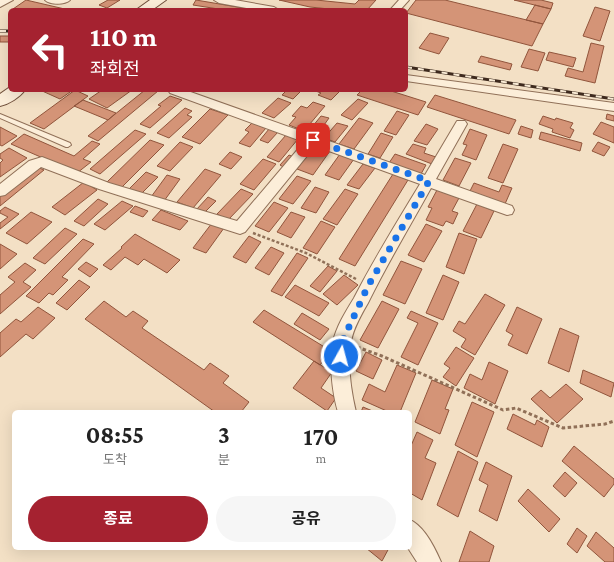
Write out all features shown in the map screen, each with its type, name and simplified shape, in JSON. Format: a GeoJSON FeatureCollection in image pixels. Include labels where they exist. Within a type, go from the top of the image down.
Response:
{"type":"FeatureCollection","features":[{"type":"Feature","properties":{"kind":"main road"},"geometry":{"type":"LineString","coordinates":[[146,8],[159,0]]}},
{"type":"Feature","properties":{"kind":"main road"},"geometry":{"type":"LineString","coordinates":[[0,101],[14,92]]}},
{"type":"Feature","properties":{"kind":"street"},"geometry":{"type":"LineString","coordinates":[[0,4],[8,0]]}},
{"type":"Feature","properties":{"kind":"street"},"geometry":{"type":"LineString","coordinates":[[50,0],[65,0]]}},
{"type":"Feature","properties":{"kind":"street"},"geometry":{"type":"LineString","coordinates":[[219,0],[263,8]]}},
{"type":"Feature","properties":{"kind":"street"},"geometry":{"type":"LineString","coordinates":[[397,8],[404,0]]}},
{"type":"Feature","properties":{"kind":"street"},"geometry":{"type":"LineString","coordinates":[[408,78],[614,107]]}},
{"type":"Feature","properties":{"kind":"street"},"geometry":{"type":"LineString","coordinates":[[180,92],[507,210]]}},
{"type":"Feature","properties":{"kind":"street"},"geometry":{"type":"LineString","coordinates":[[346,410],[344,401],[341,370],[342,342],[368,286],[462,124]]}},
{"type":"Feature","properties":{"kind":"street"},"geometry":{"type":"LineString","coordinates":[[0,191],[34,164],[42,162],[104,186],[240,228],[313,140]]}},
{"type":"Feature","properties":{"kind":"street"},"geometry":{"type":"LineString","coordinates":[[412,534],[430,562]]}},
{"type":"Feature","properties":{"kind":"lane"},"geometry":{"type":"LineString","coordinates":[[0,116],[68,145]]}},
{"type":"Feature","properties":{"kind":"path"},"geometry":{"type":"LineString","coordinates":[[240,228],[310,254],[336,266],[368,286]]}},
{"type":"Feature","properties":{"kind":"path"},"geometry":{"type":"LineString","coordinates":[[342,342],[382,356],[503,410],[516,408],[563,428],[605,424],[614,421]]}},
{"type":"Feature","properties":{"kind":"building"},"geometry":{"type":"Polygon","coordinates":[[[26,0],[60,8],[14,8],[26,0]]]}},
{"type":"Feature","properties":{"kind":"building"},"geometry":{"type":"Polygon","coordinates":[[[108,0],[120,0],[107,8],[99,5],[108,0]]]}},
{"type":"Feature","properties":{"kind":"building"},"geometry":{"type":"Polygon","coordinates":[[[196,0],[243,8],[212,8],[193,5],[196,0]]]}},
{"type":"Feature","properties":{"kind":"building"},"geometry":{"type":"Polygon","coordinates":[[[279,0],[316,0],[355,4],[359,0],[376,0],[369,8],[310,7],[279,0]]]}},
{"type":"Feature","properties":{"kind":"building"},"geometry":{"type":"Polygon","coordinates":[[[416,0],[445,0],[543,24],[532,46],[408,14],[408,10],[416,0]]]}},
{"type":"Feature","properties":{"kind":"building"},"geometry":{"type":"Polygon","coordinates":[[[514,0],[541,0],[553,3],[551,9],[514,0]]]}},
{"type":"Feature","properties":{"kind":"building"},"geometry":{"type":"Polygon","coordinates":[[[535,5],[551,9],[543,24],[526,20],[535,5]]]}},
{"type":"Feature","properties":{"kind":"building"},"geometry":{"type":"Polygon","coordinates":[[[595,7],[610,11],[600,41],[583,36],[595,7]]]}},
{"type":"Feature","properties":{"kind":"building"},"geometry":{"type":"Polygon","coordinates":[[[430,33],[449,38],[439,54],[419,48],[430,33]]]}},
{"type":"Feature","properties":{"kind":"building"},"geometry":{"type":"Polygon","coordinates":[[[0,36],[8,36],[8,42],[0,42],[0,36]]]}},
{"type":"Feature","properties":{"kind":"building"},"geometry":{"type":"Polygon","coordinates":[[[591,43],[604,46],[595,83],[565,76],[568,68],[583,72],[591,43]]]}},
{"type":"Feature","properties":{"kind":"building"},"geometry":{"type":"Polygon","coordinates":[[[529,49],[545,53],[538,71],[521,67],[529,49]]]}},
{"type":"Feature","properties":{"kind":"building"},"geometry":{"type":"Polygon","coordinates":[[[549,52],[576,58],[573,67],[546,60],[549,52]]]}},
{"type":"Feature","properties":{"kind":"building"},"geometry":{"type":"Polygon","coordinates":[[[481,56],[512,64],[510,70],[478,62],[481,56]]]}},
{"type":"Feature","properties":{"kind":"building"},"geometry":{"type":"Polygon","coordinates":[[[44,92],[70,92],[60,99],[44,92]]]}},
{"type":"Feature","properties":{"kind":"building"},"geometry":{"type":"Polygon","coordinates":[[[72,92],[79,92],[88,96],[44,129],[30,123],[72,92]]]}},
{"type":"Feature","properties":{"kind":"building"},"geometry":{"type":"Polygon","coordinates":[[[99,92],[129,92],[107,108],[89,99],[99,92]]]}},
{"type":"Feature","properties":{"kind":"building"},"geometry":{"type":"Polygon","coordinates":[[[143,92],[157,92],[98,141],[88,136],[143,92]]]}},
{"type":"Feature","properties":{"kind":"building"},"geometry":{"type":"Polygon","coordinates":[[[285,92],[300,92],[293,99],[282,95],[285,92]]]}},
{"type":"Feature","properties":{"kind":"building"},"geometry":{"type":"Polygon","coordinates":[[[318,92],[339,92],[331,100],[318,95],[321,93],[318,92]]]}},
{"type":"Feature","properties":{"kind":"building"},"geometry":{"type":"Polygon","coordinates":[[[360,92],[394,92],[426,102],[418,115],[357,95],[360,92]]]}},
{"type":"Feature","properties":{"kind":"building"},"geometry":{"type":"Polygon","coordinates":[[[435,95],[516,120],[509,134],[427,107],[435,95]]]}},
{"type":"Feature","properties":{"kind":"building"},"geometry":{"type":"Polygon","coordinates":[[[170,96],[182,100],[150,128],[140,124],[161,106],[158,105],[170,96]]]}},
{"type":"Feature","properties":{"kind":"building"},"geometry":{"type":"Polygon","coordinates":[[[278,98],[291,103],[274,118],[262,113],[278,98]]]}},
{"type":"Feature","properties":{"kind":"building"},"geometry":{"type":"Polygon","coordinates":[[[358,99],[368,103],[352,120],[341,115],[358,99]]]}},
{"type":"Feature","properties":{"kind":"building"},"geometry":{"type":"Polygon","coordinates":[[[83,100],[116,113],[108,120],[74,106],[83,100]]]}},
{"type":"Feature","properties":{"kind":"building"},"geometry":{"type":"Polygon","coordinates":[[[313,102],[325,106],[304,131],[289,125],[296,117],[292,116],[301,106],[307,108],[313,102]]]}},
{"type":"Feature","properties":{"kind":"building"},"geometry":{"type":"Polygon","coordinates":[[[185,108],[192,111],[187,115],[192,117],[169,138],[157,133],[185,108]]]}},
{"type":"Feature","properties":{"kind":"building"},"geometry":{"type":"Polygon","coordinates":[[[210,109],[228,115],[200,144],[182,137],[210,109]]]}},
{"type":"Feature","properties":{"kind":"building"},"geometry":{"type":"Polygon","coordinates":[[[397,111],[409,115],[396,135],[384,131],[397,111]]]}},
{"type":"Feature","properties":{"kind":"building"},"geometry":{"type":"Polygon","coordinates":[[[607,114],[614,116],[614,121],[606,119],[607,114]]]}},
{"type":"Feature","properties":{"kind":"building"},"geometry":{"type":"Polygon","coordinates":[[[321,116],[329,118],[317,135],[308,132],[321,116]]]}},
{"type":"Feature","properties":{"kind":"building"},"geometry":{"type":"Polygon","coordinates":[[[543,116],[573,123],[570,128],[574,130],[570,138],[552,132],[553,129],[539,124],[543,116]]]}},
{"type":"Feature","properties":{"kind":"building"},"geometry":{"type":"Polygon","coordinates":[[[359,118],[373,123],[354,149],[339,144],[359,118]]]}},
{"type":"Feature","properties":{"kind":"building"},"geometry":{"type":"Polygon","coordinates":[[[601,122],[614,127],[614,143],[593,134],[601,122]]]}},
{"type":"Feature","properties":{"kind":"building"},"geometry":{"type":"Polygon","coordinates":[[[252,123],[266,128],[250,147],[239,143],[249,132],[245,130],[252,123]]]}},
{"type":"Feature","properties":{"kind":"building"},"geometry":{"type":"Polygon","coordinates":[[[337,123],[348,126],[335,142],[324,138],[337,123]]]}},
{"type":"Feature","properties":{"kind":"building"},"geometry":{"type":"Polygon","coordinates":[[[426,124],[438,129],[427,145],[414,141],[426,124]]]}},
{"type":"Feature","properties":{"kind":"building"},"geometry":{"type":"Polygon","coordinates":[[[521,126],[533,130],[531,138],[518,134],[521,126]]]}},
{"type":"Feature","properties":{"kind":"building"},"geometry":{"type":"Polygon","coordinates":[[[0,127],[17,136],[2,146],[0,145],[0,127]]]}},
{"type":"Feature","properties":{"kind":"building"},"geometry":{"type":"Polygon","coordinates":[[[269,129],[278,132],[268,143],[260,140],[269,129]]]}},
{"type":"Feature","properties":{"kind":"building"},"geometry":{"type":"Polygon","coordinates":[[[470,129],[487,135],[476,160],[462,155],[467,145],[463,144],[470,129]]]}},
{"type":"Feature","properties":{"kind":"building"},"geometry":{"type":"Polygon","coordinates":[[[135,130],[146,134],[100,174],[90,169],[135,130]]]}},
{"type":"Feature","properties":{"kind":"building"},"geometry":{"type":"Polygon","coordinates":[[[541,132],[582,143],[580,151],[539,139],[541,132]]]}},
{"type":"Feature","properties":{"kind":"building"},"geometry":{"type":"Polygon","coordinates":[[[381,133],[393,137],[380,158],[368,154],[381,133]]]}},
{"type":"Feature","properties":{"kind":"building"},"geometry":{"type":"Polygon","coordinates":[[[24,134],[74,156],[92,141],[100,144],[83,159],[91,162],[77,173],[11,144],[24,134]]]}},
{"type":"Feature","properties":{"kind":"building"},"geometry":{"type":"Polygon","coordinates":[[[286,135],[298,139],[279,162],[267,157],[286,135]]]}},
{"type":"Feature","properties":{"kind":"building"},"geometry":{"type":"Polygon","coordinates":[[[150,140],[164,145],[121,188],[107,182],[150,140]]]}},
{"type":"Feature","properties":{"kind":"building"},"geometry":{"type":"Polygon","coordinates":[[[180,142],[193,147],[170,171],[157,166],[180,142]]]}},
{"type":"Feature","properties":{"kind":"building"},"geometry":{"type":"Polygon","coordinates":[[[598,142],[610,147],[604,156],[592,151],[598,142]]]}},
{"type":"Feature","properties":{"kind":"building"},"geometry":{"type":"Polygon","coordinates":[[[413,144],[426,148],[424,153],[436,157],[432,164],[406,154],[413,144]]]}},
{"type":"Feature","properties":{"kind":"building"},"geometry":{"type":"Polygon","coordinates":[[[503,144],[518,149],[503,183],[488,178],[503,144]]]}},
{"type":"Feature","properties":{"kind":"building"},"geometry":{"type":"Polygon","coordinates":[[[9,148],[27,158],[0,177],[0,163],[3,160],[0,158],[0,154],[9,148]]]}},
{"type":"Feature","properties":{"kind":"building"},"geometry":{"type":"Polygon","coordinates":[[[319,148],[330,151],[313,175],[297,169],[309,153],[314,155],[319,148]]]}},
{"type":"Feature","properties":{"kind":"building"},"geometry":{"type":"Polygon","coordinates":[[[230,152],[242,157],[231,169],[219,164],[230,152]]]}},
{"type":"Feature","properties":{"kind":"building"},"geometry":{"type":"Polygon","coordinates":[[[340,154],[354,159],[339,180],[325,175],[340,154]]]}},
{"type":"Feature","properties":{"kind":"building"},"geometry":{"type":"Polygon","coordinates":[[[395,154],[426,165],[421,174],[389,163],[395,154]]]}},
{"type":"Feature","properties":{"kind":"building"},"geometry":{"type":"Polygon","coordinates":[[[289,155],[294,157],[285,168],[280,165],[289,155]]]}},
{"type":"Feature","properties":{"kind":"building"},"geometry":{"type":"Polygon","coordinates":[[[455,158],[471,163],[459,186],[443,180],[455,158]]]}},
{"type":"Feature","properties":{"kind":"building"},"geometry":{"type":"Polygon","coordinates":[[[263,159],[276,164],[254,190],[240,184],[263,159]]]}},
{"type":"Feature","properties":{"kind":"building"},"geometry":{"type":"Polygon","coordinates":[[[363,164],[375,168],[359,189],[347,185],[363,164]]]}},
{"type":"Feature","properties":{"kind":"building"},"geometry":{"type":"Polygon","coordinates":[[[35,166],[44,170],[0,206],[0,194],[35,166]]]}},
{"type":"Feature","properties":{"kind":"building"},"geometry":{"type":"Polygon","coordinates":[[[205,169],[221,175],[193,208],[177,202],[205,169]]]}},
{"type":"Feature","properties":{"kind":"building"},"geometry":{"type":"Polygon","coordinates":[[[146,172],[158,177],[141,194],[129,189],[146,172]]]}},
{"type":"Feature","properties":{"kind":"building"},"geometry":{"type":"Polygon","coordinates":[[[393,174],[408,180],[355,266],[339,259],[393,174]]]}},
{"type":"Feature","properties":{"kind":"building"},"geometry":{"type":"Polygon","coordinates":[[[167,175],[180,179],[164,201],[151,197],[167,175]]]}},
{"type":"Feature","properties":{"kind":"building"},"geometry":{"type":"Polygon","coordinates":[[[297,176],[311,181],[293,204],[279,199],[297,176]]]}},
{"type":"Feature","properties":{"kind":"building"},"geometry":{"type":"Polygon","coordinates":[[[84,182],[97,190],[65,215],[52,207],[84,182]]]}},
{"type":"Feature","properties":{"kind":"building"},"geometry":{"type":"Polygon","coordinates":[[[474,183],[499,192],[502,185],[512,188],[505,204],[470,191],[474,183]]]}},
{"type":"Feature","properties":{"kind":"building"},"geometry":{"type":"Polygon","coordinates":[[[315,187],[329,192],[316,213],[301,208],[315,187]]]}},
{"type":"Feature","properties":{"kind":"building"},"geometry":{"type":"Polygon","coordinates":[[[241,189],[253,194],[228,220],[217,214],[241,189]]]}},
{"type":"Feature","properties":{"kind":"building"},"geometry":{"type":"Polygon","coordinates":[[[345,189],[358,194],[337,225],[323,219],[345,189]]]}},
{"type":"Feature","properties":{"kind":"building"},"geometry":{"type":"Polygon","coordinates":[[[437,190],[459,198],[452,211],[458,213],[453,224],[446,221],[443,226],[426,220],[432,208],[428,207],[437,190]]]}},
{"type":"Feature","properties":{"kind":"building"},"geometry":{"type":"Polygon","coordinates":[[[208,197],[216,201],[204,213],[196,210],[208,197]]]}},
{"type":"Feature","properties":{"kind":"building"},"geometry":{"type":"Polygon","coordinates":[[[98,199],[108,204],[84,226],[74,221],[98,199]]]}},
{"type":"Feature","properties":{"kind":"building"},"geometry":{"type":"Polygon","coordinates":[[[122,201],[133,206],[105,230],[94,224],[122,201]]]}},
{"type":"Feature","properties":{"kind":"building"},"geometry":{"type":"Polygon","coordinates":[[[274,202],[288,208],[269,232],[255,226],[274,202]]]}},
{"type":"Feature","properties":{"kind":"building"},"geometry":{"type":"Polygon","coordinates":[[[477,204],[494,211],[481,238],[463,231],[477,204]]]}},
{"type":"Feature","properties":{"kind":"building"},"geometry":{"type":"Polygon","coordinates":[[[135,206],[148,211],[143,217],[130,212],[135,206]]]}},
{"type":"Feature","properties":{"kind":"building"},"geometry":{"type":"Polygon","coordinates":[[[5,207],[19,214],[0,229],[0,223],[8,217],[0,213],[0,211],[5,207]]]}},
{"type":"Feature","properties":{"kind":"building"},"geometry":{"type":"Polygon","coordinates":[[[161,210],[188,221],[180,230],[152,220],[161,210]]]}},
{"type":"Feature","properties":{"kind":"building"},"geometry":{"type":"Polygon","coordinates":[[[31,212],[52,222],[27,244],[6,233],[31,212]]]}},
{"type":"Feature","properties":{"kind":"building"},"geometry":{"type":"Polygon","coordinates":[[[291,212],[305,217],[291,238],[277,232],[291,212]]]}},
{"type":"Feature","properties":{"kind":"building"},"geometry":{"type":"Polygon","coordinates":[[[321,221],[335,227],[317,254],[303,248],[321,221]]]}},
{"type":"Feature","properties":{"kind":"building"},"geometry":{"type":"Polygon","coordinates":[[[212,223],[224,228],[206,253],[193,248],[212,223]]]}},
{"type":"Feature","properties":{"kind":"building"},"geometry":{"type":"Polygon","coordinates":[[[426,224],[442,231],[424,262],[408,255],[426,224]]]}},
{"type":"Feature","properties":{"kind":"building"},"geometry":{"type":"Polygon","coordinates":[[[65,228],[77,234],[45,264],[33,258],[65,228]]]}},
{"type":"Feature","properties":{"kind":"building"},"geometry":{"type":"Polygon","coordinates":[[[459,233],[477,239],[464,274],[446,267],[459,233]]]}},
{"type":"Feature","properties":{"kind":"building"},"geometry":{"type":"Polygon","coordinates":[[[135,234],[180,260],[167,273],[144,259],[138,265],[125,257],[111,270],[103,265],[135,234]]]}},
{"type":"Feature","properties":{"kind":"building"},"geometry":{"type":"Polygon","coordinates":[[[249,236],[261,242],[246,263],[233,257],[249,236]]]}},
{"type":"Feature","properties":{"kind":"building"},"geometry":{"type":"Polygon","coordinates":[[[83,239],[94,244],[62,277],[68,280],[53,295],[49,293],[39,303],[26,296],[83,239]]]}},
{"type":"Feature","properties":{"kind":"building"},"geometry":{"type":"Polygon","coordinates":[[[0,244],[17,254],[0,269],[0,244]]]}},
{"type":"Feature","properties":{"kind":"building"},"geometry":{"type":"Polygon","coordinates":[[[271,247],[284,253],[269,275],[255,268],[271,247]]]}},
{"type":"Feature","properties":{"kind":"building"},"geometry":{"type":"Polygon","coordinates":[[[297,253],[308,258],[282,296],[271,291],[297,253]]]}},
{"type":"Feature","properties":{"kind":"building"},"geometry":{"type":"Polygon","coordinates":[[[401,261],[422,269],[405,304],[383,295],[401,261]]]}},
{"type":"Feature","properties":{"kind":"building"},"geometry":{"type":"Polygon","coordinates":[[[86,262],[98,269],[90,277],[78,269],[86,262]]]}},
{"type":"Feature","properties":{"kind":"building"},"geometry":{"type":"Polygon","coordinates":[[[25,263],[36,270],[23,282],[31,287],[0,314],[0,295],[15,282],[8,277],[25,263]]]}},
{"type":"Feature","properties":{"kind":"building"},"geometry":{"type":"Polygon","coordinates":[[[328,266],[337,271],[320,292],[310,286],[328,266]]]}},
{"type":"Feature","properties":{"kind":"building"},"geometry":{"type":"Polygon","coordinates":[[[344,275],[358,285],[337,305],[323,294],[344,275]]]}},
{"type":"Feature","properties":{"kind":"building"},"geometry":{"type":"Polygon","coordinates":[[[443,275],[459,282],[443,320],[426,313],[443,275]]]}},
{"type":"Feature","properties":{"kind":"building"},"geometry":{"type":"Polygon","coordinates":[[[79,280],[90,287],[67,310],[56,303],[79,280]]]}},
{"type":"Feature","properties":{"kind":"building"},"geometry":{"type":"Polygon","coordinates":[[[295,285],[329,303],[319,316],[285,297],[295,285]]]}},
{"type":"Feature","properties":{"kind":"building"},"geometry":{"type":"Polygon","coordinates":[[[485,294],[505,305],[475,355],[461,347],[466,339],[453,331],[459,321],[465,324],[485,294]]]}},
{"type":"Feature","properties":{"kind":"building"},"geometry":{"type":"Polygon","coordinates":[[[104,301],[126,317],[133,311],[148,321],[142,328],[204,370],[210,363],[229,376],[223,383],[249,402],[243,410],[212,410],[85,319],[104,301]]]}},
{"type":"Feature","properties":{"kind":"building"},"geometry":{"type":"Polygon","coordinates":[[[382,301],[399,309],[378,348],[360,340],[382,301]]]}},
{"type":"Feature","properties":{"kind":"building"},"geometry":{"type":"Polygon","coordinates":[[[38,307],[55,318],[33,339],[26,334],[0,357],[0,333],[16,319],[21,322],[38,307]]]}},
{"type":"Feature","properties":{"kind":"building"},"geometry":{"type":"Polygon","coordinates":[[[517,307],[542,319],[527,354],[508,345],[513,335],[506,331],[517,307]]]}},
{"type":"Feature","properties":{"kind":"building"},"geometry":{"type":"Polygon","coordinates":[[[264,310],[331,351],[320,365],[253,322],[264,310]]]}},
{"type":"Feature","properties":{"kind":"building"},"geometry":{"type":"Polygon","coordinates":[[[411,311],[438,323],[418,365],[401,357],[418,323],[407,318],[411,311]]]}},
{"type":"Feature","properties":{"kind":"building"},"geometry":{"type":"Polygon","coordinates":[[[302,313],[329,329],[320,340],[294,324],[302,313]]]}},
{"type":"Feature","properties":{"kind":"building"},"geometry":{"type":"Polygon","coordinates":[[[560,328],[579,336],[569,372],[548,363],[560,328]]]}},
{"type":"Feature","properties":{"kind":"building"},"geometry":{"type":"Polygon","coordinates":[[[456,347],[474,358],[456,386],[443,377],[450,368],[444,364],[456,347]]]}},
{"type":"Feature","properties":{"kind":"building"},"geometry":{"type":"Polygon","coordinates":[[[366,352],[382,360],[373,379],[356,371],[366,352]]]}},
{"type":"Feature","properties":{"kind":"building"},"geometry":{"type":"Polygon","coordinates":[[[314,361],[332,372],[321,388],[336,398],[328,410],[326,410],[293,388],[314,361]]]}},
{"type":"Feature","properties":{"kind":"building"},"geometry":{"type":"Polygon","coordinates":[[[489,362],[508,371],[495,404],[464,388],[470,374],[482,380],[489,362]]]}},
{"type":"Feature","properties":{"kind":"building"},"geometry":{"type":"Polygon","coordinates":[[[397,365],[416,373],[401,410],[384,410],[362,400],[369,384],[385,392],[397,365]]]}},
{"type":"Feature","properties":{"kind":"building"},"geometry":{"type":"Polygon","coordinates":[[[583,370],[614,383],[611,397],[580,383],[583,370]]]}},
{"type":"Feature","properties":{"kind":"building"},"geometry":{"type":"Polygon","coordinates":[[[432,380],[453,389],[445,409],[449,410],[440,434],[415,422],[432,380]]]}},
{"type":"Feature","properties":{"kind":"building"},"geometry":{"type":"Polygon","coordinates":[[[566,384],[583,399],[557,423],[531,399],[541,390],[550,398],[566,384]]]}},
{"type":"Feature","properties":{"kind":"building"},"geometry":{"type":"Polygon","coordinates":[[[472,402],[494,412],[477,457],[455,445],[472,402]]]}},
{"type":"Feature","properties":{"kind":"building"},"geometry":{"type":"Polygon","coordinates":[[[363,407],[370,410],[362,410],[363,407]]]}},
{"type":"Feature","properties":{"kind":"building"},"geometry":{"type":"Polygon","coordinates":[[[513,414],[535,425],[537,420],[549,427],[542,447],[507,429],[513,414]]]}},
{"type":"Feature","properties":{"kind":"building"},"geometry":{"type":"Polygon","coordinates":[[[417,432],[433,440],[425,458],[436,463],[422,500],[412,494],[412,443],[417,432]]]}},
{"type":"Feature","properties":{"kind":"building"},"geometry":{"type":"Polygon","coordinates":[[[574,446],[614,479],[614,484],[604,497],[562,461],[574,446]]]}},
{"type":"Feature","properties":{"kind":"building"},"geometry":{"type":"Polygon","coordinates":[[[458,451],[478,462],[458,517],[437,505],[458,451]]]}},
{"type":"Feature","properties":{"kind":"building"},"geometry":{"type":"Polygon","coordinates":[[[486,462],[512,476],[497,521],[479,511],[488,485],[479,480],[486,462]]]}},
{"type":"Feature","properties":{"kind":"building"},"geometry":{"type":"Polygon","coordinates":[[[565,472],[577,483],[565,497],[553,486],[565,472]]]}},
{"type":"Feature","properties":{"kind":"building"},"geometry":{"type":"Polygon","coordinates":[[[528,489],[560,519],[549,532],[518,501],[528,489]]]}},
{"type":"Feature","properties":{"kind":"building"},"geometry":{"type":"Polygon","coordinates":[[[577,528],[587,536],[577,553],[567,544],[577,528]]]}},
{"type":"Feature","properties":{"kind":"building"},"geometry":{"type":"Polygon","coordinates":[[[470,531],[494,546],[489,562],[459,562],[470,531]]]}},
{"type":"Feature","properties":{"kind":"building"},"geometry":{"type":"Polygon","coordinates":[[[596,532],[614,548],[614,562],[605,562],[587,546],[596,532]]]}},
{"type":"Feature","properties":{"kind":"building"},"geometry":{"type":"Polygon","coordinates":[[[368,550],[388,550],[382,561],[368,550]]]}},
{"type":"Feature","properties":{"kind":"railway"},"geometry":{"type":"LineString","coordinates":[[0,31],[8,31]]}},
{"type":"Feature","properties":{"kind":"railway"},"geometry":{"type":"LineString","coordinates":[[408,67],[614,99]]}},
{"type":"Feature","properties":{"kind":"route"},"geometry":{"type":"LineString","coordinates":[[313,140],[429,181],[368,286],[349,323],[342,342],[341,356]]}}]}
